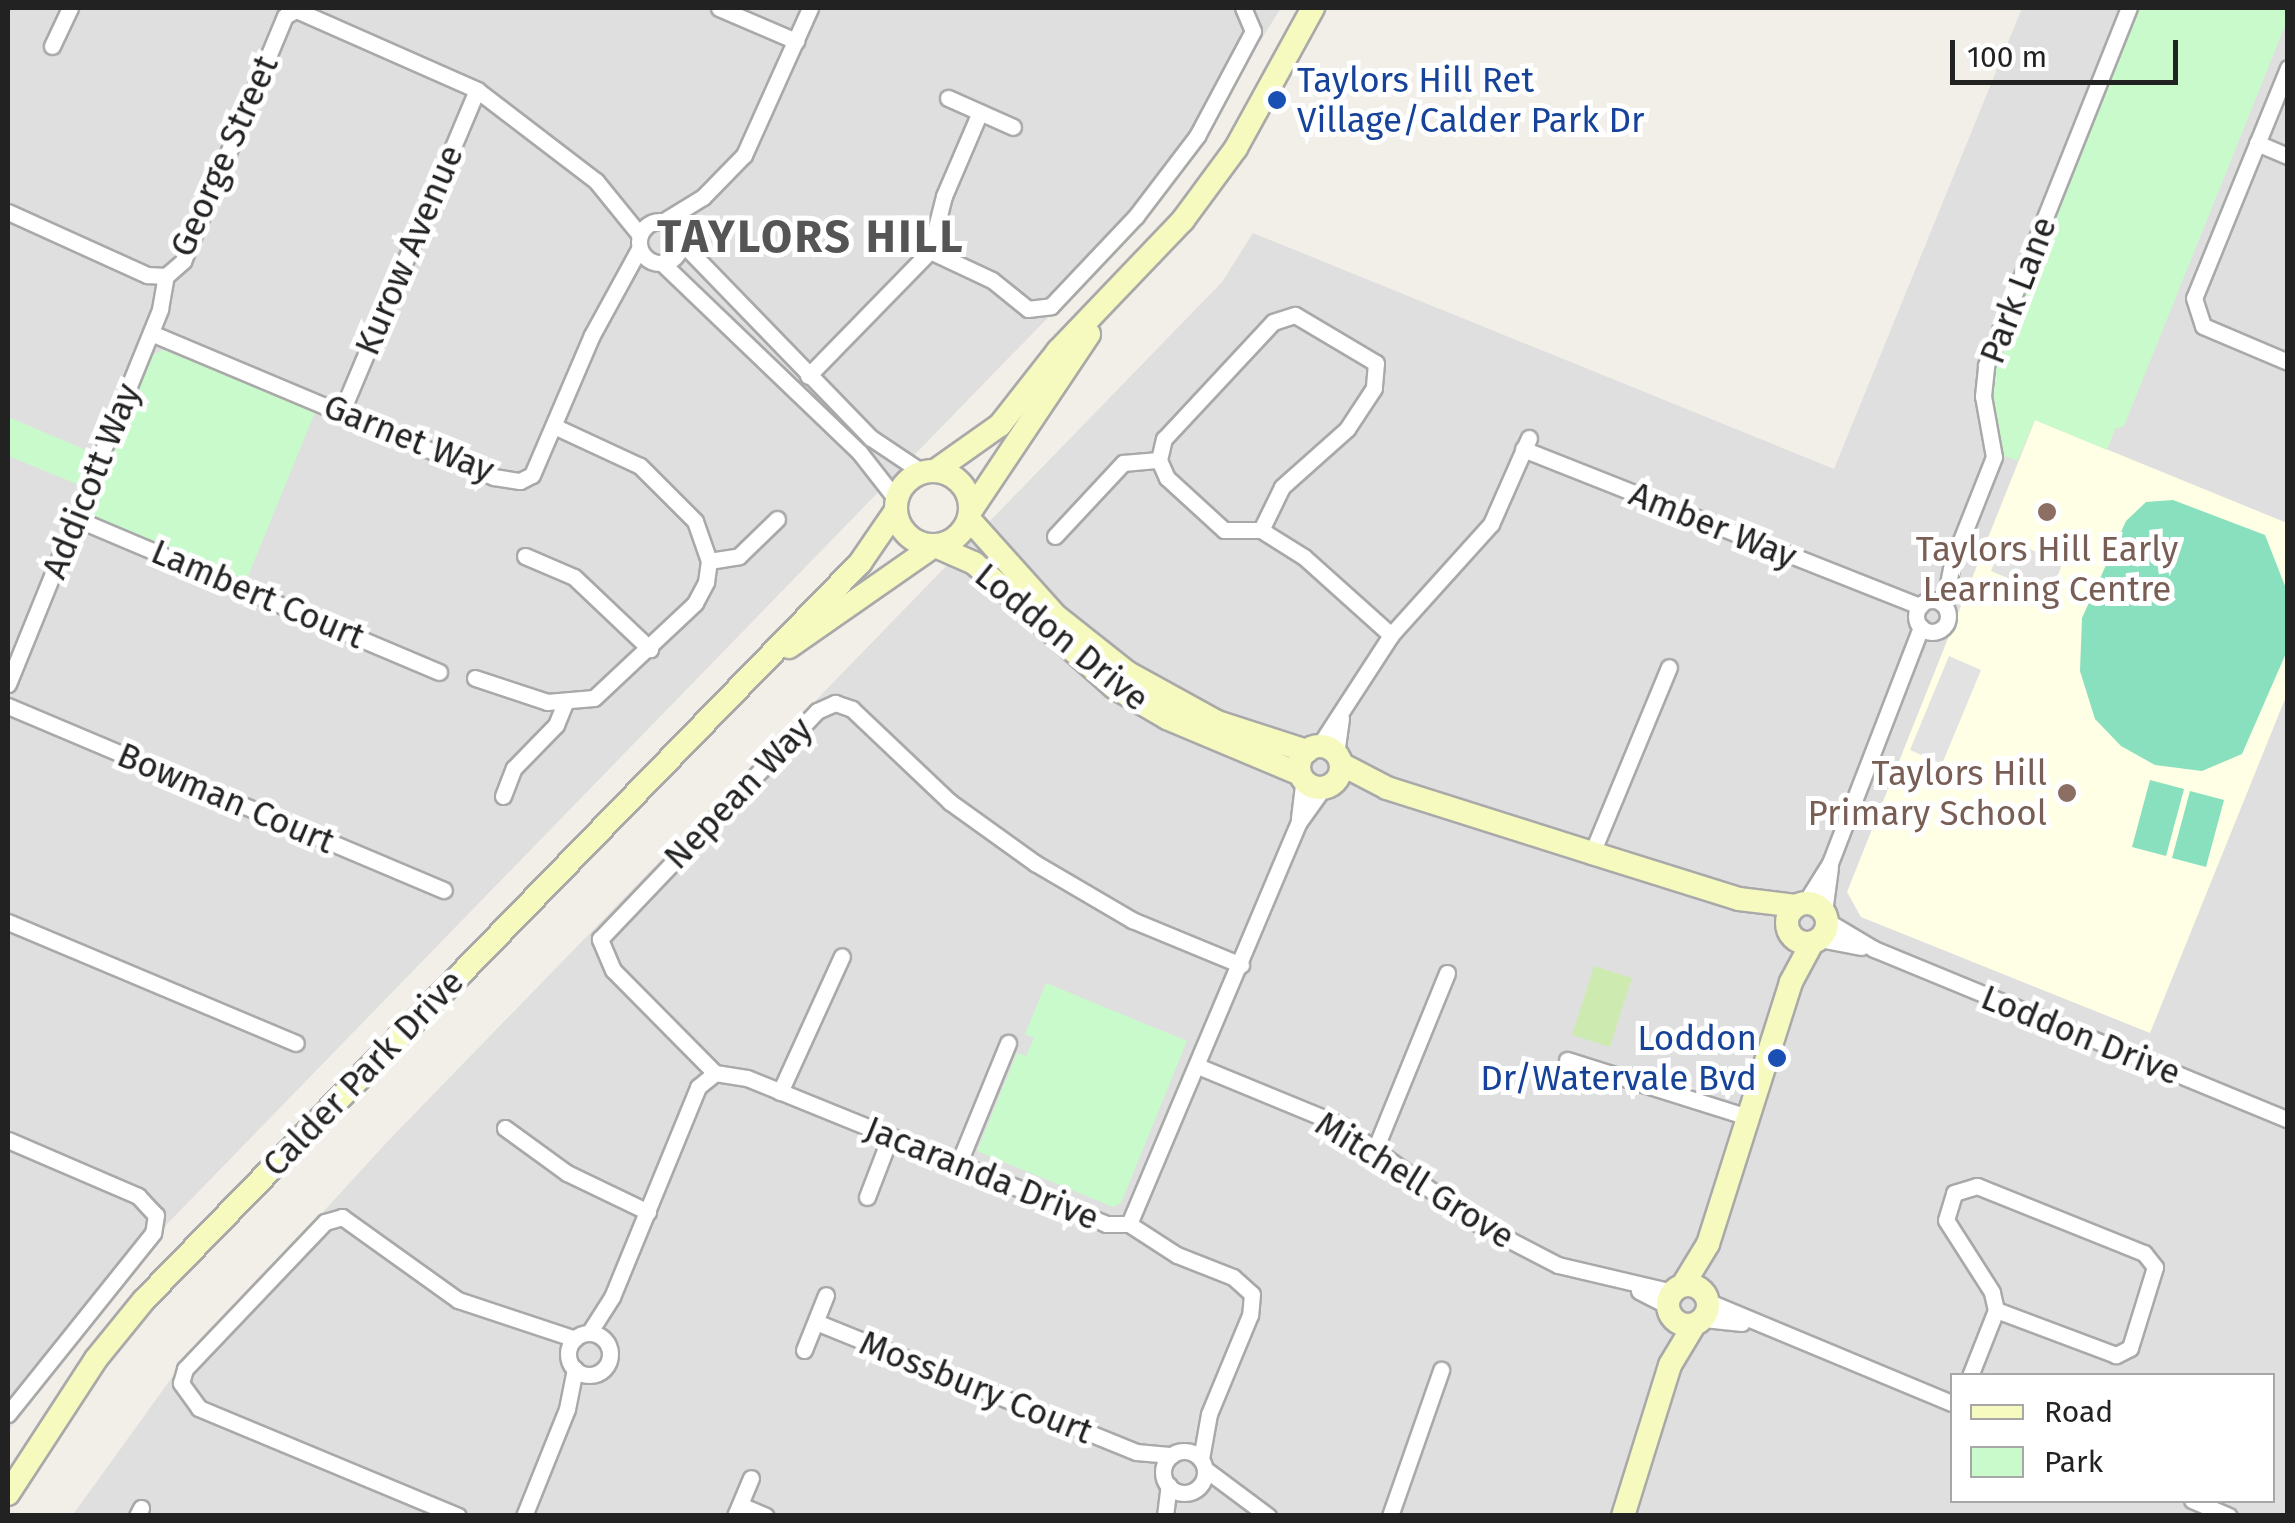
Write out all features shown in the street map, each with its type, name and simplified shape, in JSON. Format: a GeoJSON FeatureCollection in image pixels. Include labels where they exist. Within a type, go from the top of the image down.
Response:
{"type":"FeatureCollection","features":[{"type":"Feature","properties":{"kind":"street"},"geometry":{"type":"LineString","coordinates":[[718,8],[796,41]]}},
{"type":"Feature","properties":{"kind":"street"},"geometry":{"type":"LineString","coordinates":[[648,232],[703,197],[744,155],[810,8]]}},
{"type":"Feature","properties":{"kind":"street"},"geometry":{"type":"LineString","coordinates":[[930,251],[992,280],[1028,309],[1051,306],[1136,216],[1197,136],[1254,31],[1243,8]]}},
{"type":"Feature","properties":{"kind":"street"},"geometry":{"type":"LineString","coordinates":[[648,232],[659,263],[860,452],[896,506],[904,532],[934,546],[956,538],[1113,298],[1236,148],[1313,8]]}},
{"type":"Feature","properties":{"kind":"street","name":"Park Lane"},"geometry":{"type":"LineString","coordinates":[[1808,924],[1918,648],[1927,615],[1948,576],[1994,457],[1983,396],[1986,365],[2129,8]]}},
{"type":"Feature","properties":{"kind":"street"},"geometry":{"type":"LineString","coordinates":[[52,46],[65,9]]}},
{"type":"Feature","properties":{"kind":"street","name":"George Street"},"geometry":{"type":"LineString","coordinates":[[8,212],[148,275],[166,276],[183,261],[286,16],[296,9],[477,90],[540,132],[648,232]]}},
{"type":"Feature","properties":{"kind":"street"},"geometry":{"type":"LineString","coordinates":[[2288,68],[2194,298],[2197,317],[2212,332],[2288,362]]}},
{"type":"Feature","properties":{"kind":"street","name":"Kurow Avenue"},"geometry":{"type":"LineString","coordinates":[[342,411],[477,90]]}},
{"type":"Feature","properties":{"kind":"street"},"geometry":{"type":"LineString","coordinates":[[948,98],[1013,127]]}},
{"type":"Feature","properties":{"kind":"street"},"geometry":{"type":"LineString","coordinates":[[808,376],[930,251],[944,196],[980,112]]}},
{"type":"Feature","properties":{"kind":"street"},"geometry":{"type":"LineString","coordinates":[[2258,143],[2288,156]]}},
{"type":"Feature","properties":{"kind":"street"},"geometry":{"type":"LineString","coordinates":[[618,288],[678,254],[680,238],[703,197]]}},
{"type":"Feature","properties":{"kind":"street"},"geometry":{"type":"LineString","coordinates":[[648,232],[680,238],[871,438],[928,472],[957,480],[970,516]]}},
{"type":"Feature","properties":{"kind":"street","name":"Garnet Way"},"geometry":{"type":"LineString","coordinates":[[151,332],[494,477],[520,481],[532,475],[648,232]]}},
{"type":"Feature","properties":{"kind":"street","name":"Addicott Way"},"geometry":{"type":"LineString","coordinates":[[8,684],[151,332],[166,276]]}},
{"type":"Feature","properties":{"kind":"street"},"geometry":{"type":"LineString","coordinates":[[896,506],[928,472],[1000,424],[1058,351],[1113,298]]}},
{"type":"Feature","properties":{"kind":"street"},"geometry":{"type":"LineString","coordinates":[[1261,530],[1282,487],[1324,453],[1374,388],[1376,363],[1295,315],[1273,322],[1164,438],[1158,460],[1167,478],[1224,530],[1261,530],[1304,557],[1392,635]]}},
{"type":"Feature","properties":{"kind":"street"},"geometry":{"type":"LineString","coordinates":[[475,678],[564,705],[594,698],[650,649],[695,602],[709,560],[695,521],[640,466],[554,426]]}},
{"type":"Feature","properties":{"kind":"street","name":"Amber Way"},"geometry":{"type":"LineString","coordinates":[[1321,767],[1342,714],[1392,635],[1491,524],[1526,444],[1927,615]]}},
{"type":"Feature","properties":{"kind":"street"},"geometry":{"type":"LineString","coordinates":[[1055,536],[1124,463],[1158,460]]}},
{"type":"Feature","properties":{"kind":"street","name":"Calder Park Drive"},"geometry":{"type":"LineString","coordinates":[[8,1494],[85,1374],[144,1300],[747,675],[860,563],[896,506]]}},
{"type":"Feature","properties":{"kind":"street","name":"Loddon Drive"},"geometry":{"type":"LineString","coordinates":[[970,516],[1040,601],[1128,673],[1216,722],[1321,767]]}},
{"type":"Feature","properties":{"kind":"street","name":"Lambert Court"},"geometry":{"type":"LineString","coordinates":[[77,519],[439,672]]}},
{"type":"Feature","properties":{"kind":"street"},"geometry":{"type":"LineString","coordinates":[[709,560],[739,556],[777,519]]}},
{"type":"Feature","properties":{"kind":"street","name":"Calder Park Drive"},"geometry":{"type":"LineString","coordinates":[[747,675],[934,546]]}},
{"type":"Feature","properties":{"kind":"street","name":"Loddon Drive"},"geometry":{"type":"LineString","coordinates":[[934,546],[974,563],[1114,687],[1181,725],[1739,899],[1874,950],[2288,1120]]}},
{"type":"Feature","properties":{"kind":"street"},"geometry":{"type":"LineString","coordinates":[[525,556],[574,577],[650,649]]}},
{"type":"Feature","properties":{"kind":"street"},"geometry":{"type":"LineString","coordinates":[[1592,853],[1670,667]]}},
{"type":"Feature","properties":{"kind":"street","name":"Nepean Way"},"geometry":{"type":"LineString","coordinates":[[715,1073],[613,970],[600,940],[818,711],[835,702],[852,709],[950,802],[1034,863],[1132,920],[1241,965]]}},
{"type":"Feature","properties":{"kind":"street"},"geometry":{"type":"LineString","coordinates":[[502,796],[514,768],[556,725],[564,705]]}},
{"type":"Feature","properties":{"kind":"street","name":"Bowman Court"},"geometry":{"type":"LineString","coordinates":[[8,706],[444,890]]}},
{"type":"Feature","properties":{"kind":"street","name":"Jacaranda Drive"},"geometry":{"type":"LineString","coordinates":[[715,1073],[780,1092],[1106,1224],[1130,1224],[1200,1067],[1321,767]]}},
{"type":"Feature","properties":{"kind":"street"},"geometry":{"type":"LineString","coordinates":[[8,922],[296,1043]]}},
{"type":"Feature","properties":{"kind":"street"},"geometry":{"type":"LineString","coordinates":[[1622,1516],[1808,924]]}},
{"type":"Feature","properties":{"kind":"street"},"geometry":{"type":"LineString","coordinates":[[780,1092],[842,956]]}},
{"type":"Feature","properties":{"kind":"street"},"geometry":{"type":"LineString","coordinates":[[1376,1147],[1447,973]]}},
{"type":"Feature","properties":{"kind":"street"},"geometry":{"type":"LineString","coordinates":[[958,1166],[1008,1042]]}},
{"type":"Feature","properties":{"kind":"street"},"geometry":{"type":"LineString","coordinates":[[1567,1060],[1748,1116]]}},
{"type":"Feature","properties":{"kind":"street","name":"Mitchell Grove"},"geometry":{"type":"LineString","coordinates":[[1200,1067],[1341,1125],[1512,1244],[1750,1324],[1950,1402]]}},
{"type":"Feature","properties":{"kind":"street"},"geometry":{"type":"LineString","coordinates":[[567,1408],[593,1374],[608,1364],[605,1340],[612,1296],[698,1087],[715,1073]]}},
{"type":"Feature","properties":{"kind":"street"},"geometry":{"type":"LineString","coordinates":[[506,1128],[568,1173],[648,1212]]}},
{"type":"Feature","properties":{"kind":"street"},"geometry":{"type":"LineString","coordinates":[[866,1197],[890,1137]]}},
{"type":"Feature","properties":{"kind":"street"},"geometry":{"type":"LineString","coordinates":[[8,1140],[138,1196],[156,1215],[153,1232],[8,1414]]}},
{"type":"Feature","properties":{"kind":"street"},"geometry":{"type":"LineString","coordinates":[[1971,1373],[1996,1310],[1992,1292],[1946,1220],[1954,1192],[1977,1186],[2144,1254],[2156,1267],[2130,1348],[2116,1355],[1996,1310]]}},
{"type":"Feature","properties":{"kind":"street"},"geometry":{"type":"LineString","coordinates":[[458,1516],[199,1408],[182,1383],[186,1369],[325,1222],[342,1217],[458,1300],[532,1329],[577,1341],[605,1340]]}},
{"type":"Feature","properties":{"kind":"street"},"geometry":{"type":"LineString","coordinates":[[1130,1224],[1162,1247],[1233,1276],[1252,1294],[1250,1315],[1208,1414],[1177,1453],[1166,1480],[1167,1516]]}},
{"type":"Feature","properties":{"kind":"street","name":"Mossbury Court"},"geometry":{"type":"LineString","coordinates":[[804,1350],[826,1295]]}},
{"type":"Feature","properties":{"kind":"street"},"geometry":{"type":"LineString","coordinates":[[524,1516],[567,1408],[577,1341],[612,1296]]}},
{"type":"Feature","properties":{"kind":"street","name":"Mossbury Court"},"geometry":{"type":"LineString","coordinates":[[816,1322],[1136,1452],[1177,1453],[1203,1464],[1268,1516]]}},
{"type":"Feature","properties":{"kind":"street"},"geometry":{"type":"LineString","coordinates":[[575,1369],[593,1374]]}},
{"type":"Feature","properties":{"kind":"street"},"geometry":{"type":"LineString","coordinates":[[1390,1516],[1441,1370]]}},
{"type":"Feature","properties":{"kind":"street"},"geometry":{"type":"LineString","coordinates":[[1167,1516],[1192,1490],[1203,1464],[1208,1414]]}},
{"type":"Feature","properties":{"kind":"street","name":"Mossbury Court"},"geometry":{"type":"LineString","coordinates":[[1136,1452],[1166,1480],[1192,1490],[1236,1494]]}},
{"type":"Feature","properties":{"kind":"street"},"geometry":{"type":"LineString","coordinates":[[751,1478],[738,1510],[766,1516]]}},
{"type":"Feature","properties":{"kind":"street"},"geometry":{"type":"LineString","coordinates":[[2199,1503],[2230,1516]]}},
{"type":"Feature","properties":{"kind":"shaded area"},"geometry":{"type":"Polygon","coordinates":[[[8,8],[1281,8],[1170,184],[1099,265],[168,1223],[42,1378],[8,1432],[8,8]]]}},
{"type":"Feature","properties":{"kind":"shaded area"},"geometry":{"type":"Polygon","coordinates":[[[2022,8],[2287,8],[2287,1515],[72,1516],[173,1376],[388,1141],[1222,282],[1253,233],[1834,469],[2022,8]]]}},
{"type":"Feature","properties":{"kind":"shaded area","name":"Taylors Hill Primary School"},"geometry":{"type":"Polygon","coordinates":[[[2035,420],[2287,523],[2287,694],[2150,1033],[1861,917],[1847,892],[2035,420]]]}},
{"type":"Feature","properties":{"kind":"shaded area"},"geometry":{"type":"Polygon","coordinates":[[[2003,539],[2063,562],[2050,596],[1991,571],[2003,539]]]}},
{"type":"Feature","properties":{"kind":"shaded area"},"geometry":{"type":"Polygon","coordinates":[[[1949,656],[1981,670],[1942,764],[1910,750],[1949,656]]]}},
{"type":"Feature","properties":{"kind":"green space"},"geometry":{"type":"Polygon","coordinates":[[[2137,8],[2287,8],[2287,21],[2124,426],[2115,429],[2107,450],[2035,420],[2017,461],[2003,455],[1992,399],[1996,365],[2137,8]]]}},
{"type":"Feature","properties":{"kind":"green space"},"geometry":{"type":"Polygon","coordinates":[[[163,350],[316,410],[246,581],[97,522],[89,508],[152,355],[163,350]]]}},
{"type":"Feature","properties":{"kind":"green space"},"geometry":{"type":"Polygon","coordinates":[[[8,417],[93,453],[82,486],[8,456],[8,417]]]}},
{"type":"Feature","properties":{"kind":"green space"},"geometry":{"type":"Polygon","coordinates":[[[2173,500],[2265,535],[2287,591],[2287,651],[2242,754],[2202,771],[2155,765],[2121,746],[2095,719],[2080,671],[2082,618],[2126,521],[2146,502],[2173,500]]]}},
{"type":"Feature","properties":{"kind":"green space"},"geometry":{"type":"Polygon","coordinates":[[[2150,780],[2184,789],[2166,856],[2132,847],[2150,780]]]}},
{"type":"Feature","properties":{"kind":"green space"},"geometry":{"type":"Polygon","coordinates":[[[2190,791],[2224,800],[2206,867],[2172,858],[2190,791]]]}},
{"type":"Feature","properties":{"kind":"green space"},"geometry":{"type":"Polygon","coordinates":[[[1594,966],[1632,978],[1610,1047],[1572,1035],[1594,966]]]}},
{"type":"Feature","properties":{"kind":"green space"},"geometry":{"type":"Polygon","coordinates":[[[1046,983],[1187,1041],[1121,1203],[1113,1207],[977,1151],[1017,1053],[1026,1056],[1034,1038],[1025,1034],[1046,983]]]}},
{"type":"Feature","properties":{"kind":"place","name":"Taylors Hill Ret Village/Calder Park Dr"},"geometry":{"type":"Point","coordinates":[1277,100]}},
{"type":"Feature","properties":{"kind":"place","name":"Taylors Hill Early Learning Centre"},"geometry":{"type":"Point","coordinates":[2047,512]}},
{"type":"Feature","properties":{"kind":"place","name":"Taylors Hill Primary School"},"geometry":{"type":"Point","coordinates":[2067,793]}},
{"type":"Feature","properties":{"kind":"place","name":"Loddon Dr/Watervale Bvd"},"geometry":{"type":"Point","coordinates":[1777,1058]}},
{"type":"Feature","properties":{"kind":"district","name":"TAYLORS HILL"},"geometry":{"type":"Point","coordinates":[811,238]}}]}
